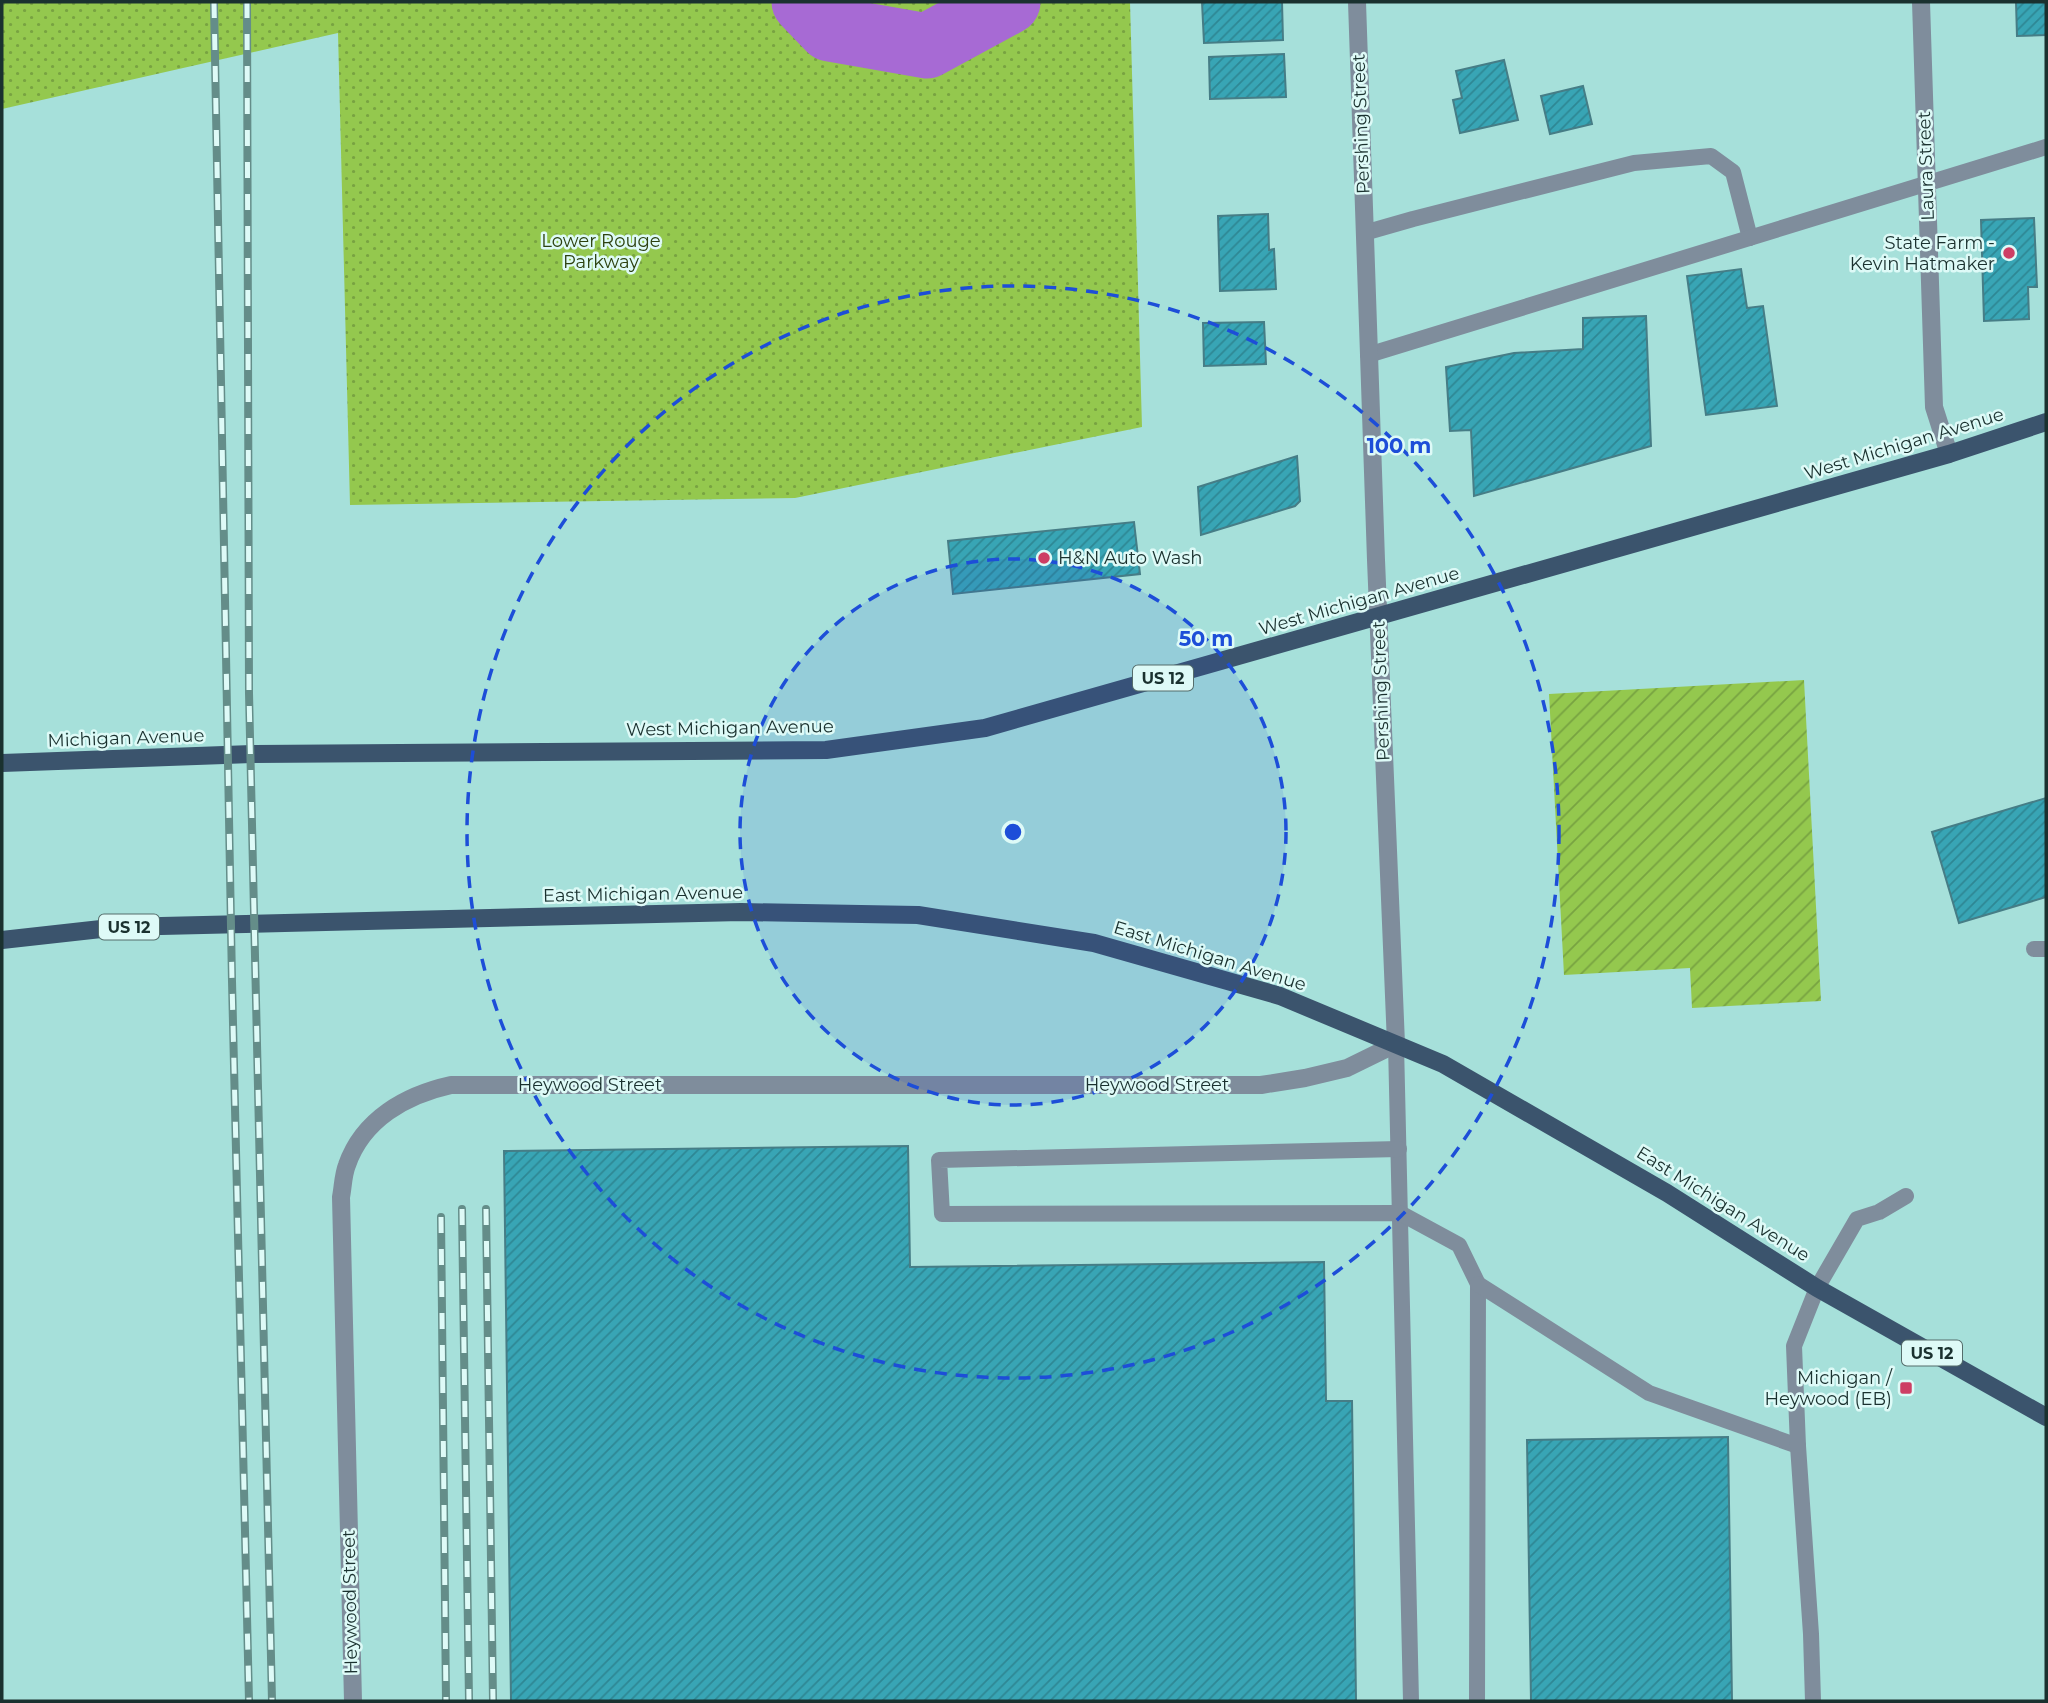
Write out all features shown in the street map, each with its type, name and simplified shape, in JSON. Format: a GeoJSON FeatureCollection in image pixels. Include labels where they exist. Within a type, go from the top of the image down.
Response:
{"type":"FeatureCollection","features":[{"type":"Feature","properties":{"kind":"main road","name":"West Michigan Avenue"},"geometry":{"type":"LineString","coordinates":[[252,754],[825,750],[985,728],[1949,454],[2046,422]]}},
{"type":"Feature","properties":{"kind":"main road","name":"Michigan Avenue"},"geometry":{"type":"LineString","coordinates":[[2,763],[252,754]]}},
{"type":"Feature","properties":{"kind":"main road","name":"East Michigan Avenue"},"geometry":{"type":"LineString","coordinates":[[2,940],[118,927],[741,912],[918,915],[1094,943],[1280,996],[1443,1064],[1644,1179],[1817,1288],[2046,1417]]}},
{"type":"Feature","properties":{"kind":"street","name":"Pershing Street"},"geometry":{"type":"LineString","coordinates":[[1357,2],[1368,355],[1396,1045]]}},
{"type":"Feature","properties":{"kind":"street","name":"Laura Street"},"geometry":{"type":"LineString","coordinates":[[1921,2],[1934,407],[1949,454]]}},
{"type":"Feature","properties":{"kind":"street","name":"Heywood Street"},"geometry":{"type":"LineString","coordinates":[[353,1701],[341,1197],[346,1165],[359,1142],[378,1119],[402,1101],[451,1085],[1261,1085],[1305,1079],[1347,1068],[1396,1045]]}},
{"type":"Feature","properties":{"kind":"lane"},"geometry":{"type":"LineString","coordinates":[[1368,355],[2046,147]]}},
{"type":"Feature","properties":{"kind":"lane"},"geometry":{"type":"LineString","coordinates":[[1364,233],[1634,163],[1711,156],[1732,172],[1750,238]]}},
{"type":"Feature","properties":{"kind":"lane"},"geometry":{"type":"LineString","coordinates":[[1396,1045],[1411,1701]]}},
{"type":"Feature","properties":{"kind":"lane"},"geometry":{"type":"LineString","coordinates":[[1399,1149],[939,1160],[942,1214],[1400,1213],[1459,1245],[1478,1284],[1477,1701]]}},
{"type":"Feature","properties":{"kind":"lane"},"geometry":{"type":"LineString","coordinates":[[1813,1701],[1794,1346],[1817,1288],[1857,1219],[1878,1212],[1906,1196]]}},
{"type":"Feature","properties":{"kind":"lane"},"geometry":{"type":"LineString","coordinates":[[1478,1284],[1649,1393],[1798,1446]]}},
{"type":"Feature","properties":{"kind":"green space","name":"Lower Rouge Parkway"},"geometry":{"type":"Polygon","coordinates":[[[2,2],[1130,2],[1142,427],[795,498],[350,505],[338,33],[2,109],[2,2]]]}},
{"type":"Feature","properties":{"kind":"green space"},"geometry":{"type":"Polygon","coordinates":[[[1804,680],[1821,1001],[1692,1008],[1690,968],[1564,975],[1549,694],[1804,680]]]}},
{"type":"Feature","properties":{"kind":"building"},"geometry":{"type":"Polygon","coordinates":[[[1202,2],[1282,2],[1283,40],[1204,43],[1202,2]]]}},
{"type":"Feature","properties":{"kind":"building"},"geometry":{"type":"Polygon","coordinates":[[[2016,2],[2046,2],[2046,35],[2017,36],[2016,2]]]}},
{"type":"Feature","properties":{"kind":"building"},"geometry":{"type":"Polygon","coordinates":[[[1284,54],[1286,97],[1210,99],[1209,57],[1284,54]]]}},
{"type":"Feature","properties":{"kind":"building"},"geometry":{"type":"Polygon","coordinates":[[[1504,60],[1518,120],[1460,133],[1453,100],[1462,98],[1456,71],[1504,60]]]}},
{"type":"Feature","properties":{"kind":"building"},"geometry":{"type":"Polygon","coordinates":[[[1583,86],[1592,124],[1550,134],[1541,96],[1583,86]]]}},
{"type":"Feature","properties":{"kind":"building"},"geometry":{"type":"Polygon","coordinates":[[[1268,214],[1269,250],[1274,249],[1276,289],[1220,291],[1218,216],[1268,214]]]}},
{"type":"Feature","properties":{"kind":"building","name":"State Farm - Kevin Hatmaker"},"geometry":{"type":"Polygon","coordinates":[[[2034,218],[2037,287],[2028,287],[2029,319],[1984,321],[1981,220],[2034,218]]]}},
{"type":"Feature","properties":{"kind":"building"},"geometry":{"type":"Polygon","coordinates":[[[1741,269],[1747,308],[1763,306],[1777,406],[1706,415],[1687,276],[1741,269]]]}},
{"type":"Feature","properties":{"kind":"building"},"geometry":{"type":"Polygon","coordinates":[[[1646,316],[1651,446],[1474,496],[1471,430],[1450,431],[1446,367],[1514,353],[1583,349],[1583,318],[1646,316]]]}},
{"type":"Feature","properties":{"kind":"building"},"geometry":{"type":"Polygon","coordinates":[[[1264,322],[1266,364],[1204,366],[1203,323],[1264,322]]]}},
{"type":"Feature","properties":{"kind":"building"},"geometry":{"type":"Polygon","coordinates":[[[1297,456],[1300,501],[1295,506],[1201,535],[1198,487],[1297,456]]]}},
{"type":"Feature","properties":{"kind":"building","name":"H&N Auto Wash"},"geometry":{"type":"Polygon","coordinates":[[[1134,522],[1140,574],[953,594],[948,541],[1134,522]]]}},
{"type":"Feature","properties":{"kind":"building"},"geometry":{"type":"Polygon","coordinates":[[[2046,798],[2046,897],[1959,923],[1932,832],[2046,798]]]}},
{"type":"Feature","properties":{"kind":"building"},"geometry":{"type":"Polygon","coordinates":[[[908,1146],[910,1267],[1324,1262],[1326,1401],[1352,1401],[1356,1701],[511,1701],[504,1151],[908,1146]]]}},
{"type":"Feature","properties":{"kind":"building"},"geometry":{"type":"Polygon","coordinates":[[[1728,1437],[1732,1701],[1531,1701],[1527,1440],[1728,1437]]]}},
{"type":"Feature","properties":{"kind":"waterway"},"geometry":{"type":"LineString","coordinates":[[804,2],[830,29],[927,46],[1008,2]]}},
{"type":"Feature","properties":{"kind":"railway"},"geometry":{"type":"LineString","coordinates":[[214,2],[232,981],[249,1701]]}},
{"type":"Feature","properties":{"kind":"railway"},"geometry":{"type":"LineString","coordinates":[[247,2],[249,693],[272,1701]]}},
{"type":"Feature","properties":{"kind":"railway"},"geometry":{"type":"LineString","coordinates":[[462,1209],[469,1701]]}},
{"type":"Feature","properties":{"kind":"railway"},"geometry":{"type":"LineString","coordinates":[[486,1209],[493,1701]]}},
{"type":"Feature","properties":{"kind":"railway"},"geometry":{"type":"LineString","coordinates":[[441,1217],[446,1701]]}},
{"type":"Feature","properties":{"kind":"place","name":"State Farm - Kevin Hatmaker"},"geometry":{"type":"Point","coordinates":[2009,253]}},
{"type":"Feature","properties":{"kind":"place","name":"H&N Auto Wash"},"geometry":{"type":"Point","coordinates":[1044,558]}},
{"type":"Feature","properties":{"kind":"place","name":"Michigan / Heywood (EB)"},"geometry":{"type":"Point","coordinates":[1906,1388]}}]}
